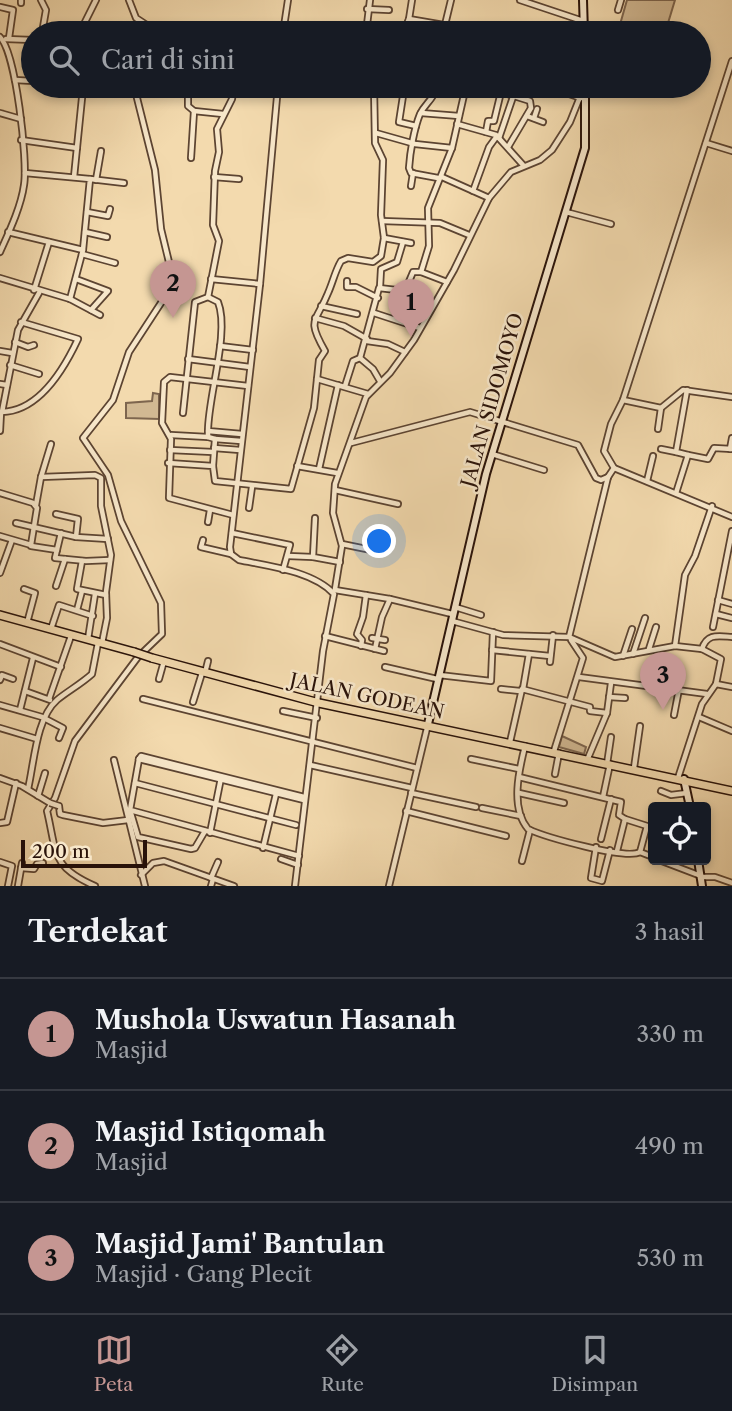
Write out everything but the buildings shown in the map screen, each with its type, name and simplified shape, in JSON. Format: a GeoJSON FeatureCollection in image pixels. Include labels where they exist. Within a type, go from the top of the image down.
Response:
{"type":"FeatureCollection","features":[{"type":"Feature","properties":{"kind":"main road"},"geometry":{"type":"LineString","coordinates":[[583,0],[583,20]]}},
{"type":"Feature","properties":{"kind":"main road","name":"JALAN SIDOMOYO"},"geometry":{"type":"LineString","coordinates":[[428,724],[452,614],[501,420],[585,148],[582,99]]}},
{"type":"Feature","properties":{"kind":"main road","name":"JALAN GODEAN"},"geometry":{"type":"LineString","coordinates":[[0,615],[319,703],[556,751],[732,791]]}},
{"type":"Feature","properties":{"kind":"main road"},"geometry":{"type":"LineString","coordinates":[[681,778],[689,802]]}},
{"type":"Feature","properties":{"kind":"main road"},"geometry":{"type":"LineString","coordinates":[[699,865],[702,886]]}},
{"type":"Feature","properties":{"kind":"street"},"geometry":{"type":"LineString","coordinates":[[41,0],[46,10],[44,21]]}},
{"type":"Feature","properties":{"kind":"street"},"geometry":{"type":"LineString","coordinates":[[86,21],[96,0]]}},
{"type":"Feature","properties":{"kind":"street"},"geometry":{"type":"LineString","coordinates":[[129,0],[136,18],[141,21]]}},
{"type":"Feature","properties":{"kind":"street"},"geometry":{"type":"LineString","coordinates":[[285,21],[288,0]]}},
{"type":"Feature","properties":{"kind":"street"},"geometry":{"type":"LineString","coordinates":[[367,21],[369,0]]}},
{"type":"Feature","properties":{"kind":"street"},"geometry":{"type":"LineString","coordinates":[[412,0],[409,19],[421,21]]}},
{"type":"Feature","properties":{"kind":"street"},"geometry":{"type":"LineString","coordinates":[[445,21],[451,0]]}},
{"type":"Feature","properties":{"kind":"street"},"geometry":{"type":"LineString","coordinates":[[520,0],[583,20]]}},
{"type":"Feature","properties":{"kind":"street"},"geometry":{"type":"LineString","coordinates":[[618,10],[621,0]]}},
{"type":"Feature","properties":{"kind":"street"},"geometry":{"type":"LineString","coordinates":[[0,7],[13,10],[9,38]]}},
{"type":"Feature","properties":{"kind":"street"},"geometry":{"type":"LineString","coordinates":[[368,9],[389,10]]}},
{"type":"Feature","properties":{"kind":"street"},"geometry":{"type":"LineString","coordinates":[[1,38],[21,39]]}},
{"type":"Feature","properties":{"kind":"street"},"geometry":{"type":"LineString","coordinates":[[0,252],[24,187],[25,173],[15,80],[8,48],[1,38]]}},
{"type":"Feature","properties":{"kind":"street"},"geometry":{"type":"LineString","coordinates":[[732,61],[623,400],[611,424],[604,451],[614,468],[712,506],[732,517]]}},
{"type":"Feature","properties":{"kind":"street"},"geometry":{"type":"LineString","coordinates":[[15,80],[21,80]]}},
{"type":"Feature","properties":{"kind":"street"},"geometry":{"type":"LineString","coordinates":[[74,177],[82,98]]}},
{"type":"Feature","properties":{"kind":"street"},"geometry":{"type":"LineString","coordinates":[[95,886],[75,877],[60,864],[47,811],[55,798],[75,741],[138,657],[162,634],[163,616],[160,603],[121,521],[108,475],[83,438],[113,400],[130,352],[174,283],[161,229],[155,170],[137,98]]}},
{"type":"Feature","properties":{"kind":"street"},"geometry":{"type":"LineString","coordinates":[[188,98],[188,106],[194,111],[223,114]]}},
{"type":"Feature","properties":{"kind":"street"},"geometry":{"type":"LineString","coordinates":[[208,297],[219,241],[213,225],[214,177],[219,152],[217,130],[232,98]]}},
{"type":"Feature","properties":{"kind":"street"},"geometry":{"type":"LineString","coordinates":[[231,554],[277,98]]}},
{"type":"Feature","properties":{"kind":"street"},"geometry":{"type":"LineString","coordinates":[[208,482],[214,479],[237,485],[288,491],[314,408],[320,360],[325,351],[317,338],[315,318],[341,261],[377,261],[384,238],[383,160],[375,144],[375,98]]}},
{"type":"Feature","properties":{"kind":"street"},"geometry":{"type":"LineString","coordinates":[[403,98],[399,120],[416,125]]}},
{"type":"Feature","properties":{"kind":"street"},"geometry":{"type":"LineString","coordinates":[[433,98],[421,113],[416,125],[415,144],[408,168],[413,173],[440,177],[489,198]]}},
{"type":"Feature","properties":{"kind":"street"},"geometry":{"type":"LineString","coordinates":[[421,272],[429,246],[428,208],[452,148],[463,98]]}},
{"type":"Feature","properties":{"kind":"street"},"geometry":{"type":"LineString","coordinates":[[486,132],[488,121],[494,121],[500,98]]}},
{"type":"Feature","properties":{"kind":"street"},"geometry":{"type":"LineString","coordinates":[[473,191],[489,147],[498,137],[513,98]]}},
{"type":"Feature","properties":{"kind":"street"},"geometry":{"type":"LineString","coordinates":[[508,147],[532,103],[524,98]]}},
{"type":"Feature","properties":{"kind":"street"},"geometry":{"type":"LineString","coordinates":[[295,886],[325,636],[342,544],[333,513],[337,473],[368,394],[405,352],[420,328],[447,282],[489,198],[504,178],[523,165],[540,160],[552,150],[582,99],[579,98]]}},
{"type":"Feature","properties":{"kind":"street"},"geometry":{"type":"LineString","coordinates":[[534,118],[537,109]]}},
{"type":"Feature","properties":{"kind":"street"},"geometry":{"type":"LineString","coordinates":[[191,158],[194,111]]}},
{"type":"Feature","properties":{"kind":"street"},"geometry":{"type":"LineString","coordinates":[[0,113],[21,119]]}},
{"type":"Feature","properties":{"kind":"street"},"geometry":{"type":"LineString","coordinates":[[421,113],[459,116]]}},
{"type":"Feature","properties":{"kind":"street"},"geometry":{"type":"LineString","coordinates":[[527,116],[543,122]]}},
{"type":"Feature","properties":{"kind":"street"},"geometry":{"type":"LineString","coordinates":[[457,124],[498,137],[523,165]]}},
{"type":"Feature","properties":{"kind":"street"},"geometry":{"type":"LineString","coordinates":[[376,133],[415,144],[452,148]]}},
{"type":"Feature","properties":{"kind":"street"},"geometry":{"type":"LineString","coordinates":[[22,139],[77,148]]}},
{"type":"Feature","properties":{"kind":"street"},"geometry":{"type":"LineString","coordinates":[[706,143],[732,151]]}},
{"type":"Feature","properties":{"kind":"street"},"geometry":{"type":"LineString","coordinates":[[70,299],[82,252],[93,179],[101,151]]}},
{"type":"Feature","properties":{"kind":"street"},"geometry":{"type":"LineString","coordinates":[[25,173],[124,183]]}},
{"type":"Feature","properties":{"kind":"street"},"geometry":{"type":"LineString","coordinates":[[411,186],[413,173]]}},
{"type":"Feature","properties":{"kind":"street"},"geometry":{"type":"LineString","coordinates":[[214,177],[239,179]]}},
{"type":"Feature","properties":{"kind":"street"},"geometry":{"type":"LineString","coordinates":[[87,212],[108,216],[110,209]]}},
{"type":"Feature","properties":{"kind":"street"},"geometry":{"type":"LineString","coordinates":[[566,212],[611,224]]}},
{"type":"Feature","properties":{"kind":"street"},"geometry":{"type":"LineString","coordinates":[[382,221],[428,222],[454,226],[469,235]]}},
{"type":"Feature","properties":{"kind":"street"},"geometry":{"type":"LineString","coordinates":[[8,232],[115,263]]}},
{"type":"Feature","properties":{"kind":"street"},"geometry":{"type":"LineString","coordinates":[[86,232],[107,237]]}},
{"type":"Feature","properties":{"kind":"street"},"geometry":{"type":"LineString","coordinates":[[384,238],[411,243]]}},
{"type":"Feature","properties":{"kind":"street"},"geometry":{"type":"LineString","coordinates":[[0,431],[1,412],[15,342],[21,322],[37,291],[49,242]]}},
{"type":"Feature","properties":{"kind":"street"},"geometry":{"type":"LineString","coordinates":[[319,469],[342,386],[352,361],[360,358],[367,340],[378,298],[381,269],[397,262],[404,242]]}},
{"type":"Feature","properties":{"kind":"street"},"geometry":{"type":"LineString","coordinates":[[380,287],[405,291],[413,272],[421,272],[447,282]]}},
{"type":"Feature","properties":{"kind":"street"},"geometry":{"type":"LineString","coordinates":[[0,278],[70,299],[100,315]]}},
{"type":"Feature","properties":{"kind":"street"},"geometry":{"type":"LineString","coordinates":[[76,279],[108,290],[91,310]]}},
{"type":"Feature","properties":{"kind":"street"},"geometry":{"type":"LineString","coordinates":[[211,279],[260,284]]}},
{"type":"Feature","properties":{"kind":"street"},"geometry":{"type":"LineString","coordinates":[[347,281],[347,287],[356,287],[378,298]]}},
{"type":"Feature","properties":{"kind":"street"},"geometry":{"type":"LineString","coordinates":[[208,297],[220,305],[220,346],[212,383],[208,434]]}},
{"type":"Feature","properties":{"kind":"street"},"geometry":{"type":"LineString","coordinates":[[183,413],[195,302],[208,297]]}},
{"type":"Feature","properties":{"kind":"street"},"geometry":{"type":"LineString","coordinates":[[321,306],[357,314]]}},
{"type":"Feature","properties":{"kind":"street"},"geometry":{"type":"LineString","coordinates":[[374,313],[420,328]]}},
{"type":"Feature","properties":{"kind":"street"},"geometry":{"type":"LineString","coordinates":[[315,318],[344,326],[367,340],[388,344],[405,352]]}},
{"type":"Feature","properties":{"kind":"street"},"geometry":{"type":"LineString","coordinates":[[1,412],[14,409],[45,392],[68,360],[78,339],[21,322]]}},
{"type":"Feature","properties":{"kind":"street"},"geometry":{"type":"LineString","coordinates":[[15,342],[34,345]]}},
{"type":"Feature","properties":{"kind":"street"},"geometry":{"type":"LineString","coordinates":[[220,346],[253,350]]}},
{"type":"Feature","properties":{"kind":"street"},"geometry":{"type":"LineString","coordinates":[[0,351],[12,354]]}},
{"type":"Feature","properties":{"kind":"street"},"geometry":{"type":"LineString","coordinates":[[360,358],[373,369],[380,381]]}},
{"type":"Feature","properties":{"kind":"street"},"geometry":{"type":"LineString","coordinates":[[188,359],[250,367]]}},
{"type":"Feature","properties":{"kind":"street"},"geometry":{"type":"LineString","coordinates":[[10,365],[39,374]]}},
{"type":"Feature","properties":{"kind":"street"},"geometry":{"type":"LineString","coordinates":[[233,515],[171,500],[168,463],[170,435],[162,423],[164,382],[167,377],[248,386]]}},
{"type":"Feature","properties":{"kind":"street"},"geometry":{"type":"LineString","coordinates":[[317,379],[368,394]]}},
{"type":"Feature","properties":{"kind":"street"},"geometry":{"type":"LineString","coordinates":[[0,384],[7,385]]}},
{"type":"Feature","properties":{"kind":"street"},"geometry":{"type":"LineString","coordinates":[[676,452],[687,390]]}},
{"type":"Feature","properties":{"kind":"street"},"geometry":{"type":"LineString","coordinates":[[658,429],[661,408],[679,392],[687,390],[732,397]]}},
{"type":"Feature","properties":{"kind":"street"},"geometry":{"type":"LineString","coordinates":[[623,400],[661,408]]}},
{"type":"Feature","properties":{"kind":"street"},"geometry":{"type":"LineString","coordinates":[[350,443],[466,412],[578,444],[596,478],[601,480],[608,477]]}},
{"type":"Feature","properties":{"kind":"street"},"geometry":{"type":"LineString","coordinates":[[208,434],[215,439],[241,441]]}},
{"type":"Feature","properties":{"kind":"street"},"geometry":{"type":"LineString","coordinates":[[170,435],[242,434]]}},
{"type":"Feature","properties":{"kind":"street"},"geometry":{"type":"LineString","coordinates":[[661,449],[709,458],[713,448],[731,449],[732,438]]}},
{"type":"Feature","properties":{"kind":"street"},"geometry":{"type":"LineString","coordinates":[[214,479],[215,439]]}},
{"type":"Feature","properties":{"kind":"street"},"geometry":{"type":"LineString","coordinates":[[31,545],[41,477],[51,444]]}},
{"type":"Feature","properties":{"kind":"street"},"geometry":{"type":"LineString","coordinates":[[170,450],[240,450]]}},
{"type":"Feature","properties":{"kind":"street"},"geometry":{"type":"LineString","coordinates":[[492,454],[544,470]]}},
{"type":"Feature","properties":{"kind":"street"},"geometry":{"type":"LineString","coordinates":[[676,493],[688,455]]}},
{"type":"Feature","properties":{"kind":"street"},"geometry":{"type":"LineString","coordinates":[[647,481],[653,456]]}},
{"type":"Feature","properties":{"kind":"street"},"geometry":{"type":"LineString","coordinates":[[168,463],[213,466]]}},
{"type":"Feature","properties":{"kind":"street"},"geometry":{"type":"LineString","coordinates":[[297,466],[337,473]]}},
{"type":"Feature","properties":{"kind":"street"},"geometry":{"type":"LineString","coordinates":[[555,774],[556,751],[583,658],[569,637],[608,477],[614,468]]}},
{"type":"Feature","properties":{"kind":"street"},"geometry":{"type":"LineString","coordinates":[[41,477],[95,475],[101,478],[101,501],[110,560],[106,595],[107,618],[92,674],[52,701]]}},
{"type":"Feature","properties":{"kind":"street"},"geometry":{"type":"LineString","coordinates":[[249,508],[252,487]]}},
{"type":"Feature","properties":{"kind":"street"},"geometry":{"type":"LineString","coordinates":[[335,490],[398,504]]}},
{"type":"Feature","properties":{"kind":"street"},"geometry":{"type":"LineString","coordinates":[[0,493],[36,505]]}},
{"type":"Feature","properties":{"kind":"street"},"geometry":{"type":"LineString","coordinates":[[675,646],[687,567],[695,556],[712,506]]}},
{"type":"Feature","properties":{"kind":"street"},"geometry":{"type":"LineString","coordinates":[[208,522],[210,510]]}},
{"type":"Feature","properties":{"kind":"street"},"geometry":{"type":"LineString","coordinates":[[56,514],[77,518],[76,537]]}},
{"type":"Feature","properties":{"kind":"street"},"geometry":{"type":"LineString","coordinates":[[313,557],[315,518]]}},
{"type":"Feature","properties":{"kind":"street"},"geometry":{"type":"LineString","coordinates":[[16,523],[76,537],[108,539]]}},
{"type":"Feature","properties":{"kind":"street"},"geometry":{"type":"LineString","coordinates":[[713,627],[729,562],[732,531]]}},
{"type":"Feature","properties":{"kind":"street"},"geometry":{"type":"LineString","coordinates":[[61,533],[55,558],[110,560]]}},
{"type":"Feature","properties":{"kind":"street"},"geometry":{"type":"LineString","coordinates":[[232,533],[288,544],[284,570]]}},
{"type":"Feature","properties":{"kind":"street"},"geometry":{"type":"LineString","coordinates":[[0,536],[57,550]]}},
{"type":"Feature","properties":{"kind":"street"},"geometry":{"type":"LineString","coordinates":[[0,573],[12,540]]}},
{"type":"Feature","properties":{"kind":"street"},"geometry":{"type":"LineString","coordinates":[[203,540],[201,547],[231,554],[239,560],[284,570],[334,591],[366,594],[452,614],[493,632],[514,636],[569,637],[610,655],[632,655],[675,646],[702,649],[722,660],[716,684],[708,694],[699,718],[681,778]]}},
{"type":"Feature","properties":{"kind":"street"},"geometry":{"type":"LineString","coordinates":[[342,544],[376,551]]}},
{"type":"Feature","properties":{"kind":"street"},"geometry":{"type":"LineString","coordinates":[[288,556],[340,562]]}},
{"type":"Feature","properties":{"kind":"street"},"geometry":{"type":"LineString","coordinates":[[56,586],[65,559]]}},
{"type":"Feature","properties":{"kind":"street"},"geometry":{"type":"LineString","coordinates":[[82,561],[77,589],[106,595]]}},
{"type":"Feature","properties":{"kind":"street"},"geometry":{"type":"LineString","coordinates":[[24,589],[35,593],[27,623]]}},
{"type":"Feature","properties":{"kind":"street"},"geometry":{"type":"LineString","coordinates":[[77,610],[82,591]]}},
{"type":"Feature","properties":{"kind":"street"},"geometry":{"type":"LineString","coordinates":[[87,640],[95,594]]}},
{"type":"Feature","properties":{"kind":"street"},"geometry":{"type":"LineString","coordinates":[[361,646],[362,639],[357,634],[363,617],[366,594]]}},
{"type":"Feature","properties":{"kind":"street"},"geometry":{"type":"LineString","coordinates":[[375,649],[375,638],[390,599]]}},
{"type":"Feature","properties":{"kind":"street"},"geometry":{"type":"LineString","coordinates":[[718,600],[732,604]]}},
{"type":"Feature","properties":{"kind":"street"},"geometry":{"type":"LineString","coordinates":[[51,630],[58,606],[93,616]]}},
{"type":"Feature","properties":{"kind":"street"},"geometry":{"type":"LineString","coordinates":[[452,614],[481,615]]}},
{"type":"Feature","properties":{"kind":"street"},"geometry":{"type":"LineString","coordinates":[[716,614],[732,618]]}},
{"type":"Feature","properties":{"kind":"street"},"geometry":{"type":"LineString","coordinates":[[632,655],[645,618]]}},
{"type":"Feature","properties":{"kind":"street"},"geometry":{"type":"LineString","coordinates":[[648,650],[656,627]]}},
{"type":"Feature","properties":{"kind":"street"},"geometry":{"type":"LineString","coordinates":[[623,656],[632,629]]}},
{"type":"Feature","properties":{"kind":"street"},"geometry":{"type":"LineString","coordinates":[[385,667],[491,681],[493,632]]}},
{"type":"Feature","properties":{"kind":"street"},"geometry":{"type":"LineString","coordinates":[[492,650],[550,659],[554,635]]}},
{"type":"Feature","properties":{"kind":"street"},"geometry":{"type":"LineString","coordinates":[[28,789],[37,739],[52,701],[71,636]]}},
{"type":"Feature","properties":{"kind":"street"},"geometry":{"type":"LineString","coordinates":[[325,636],[384,651]]}},
{"type":"Feature","properties":{"kind":"street"},"geometry":{"type":"LineString","coordinates":[[702,649],[705,642],[713,636],[732,637]]}},
{"type":"Feature","properties":{"kind":"street"},"geometry":{"type":"LineString","coordinates":[[375,638],[385,640]]}},
{"type":"Feature","properties":{"kind":"street"},"geometry":{"type":"LineString","coordinates":[[0,644],[61,667]]}},
{"type":"Feature","properties":{"kind":"street"},"geometry":{"type":"LineString","coordinates":[[510,742],[529,654]]}},
{"type":"Feature","properties":{"kind":"street"},"geometry":{"type":"LineString","coordinates":[[20,710],[33,657]]}},
{"type":"Feature","properties":{"kind":"street"},"geometry":{"type":"LineString","coordinates":[[159,679],[164,661]]}},
{"type":"Feature","properties":{"kind":"street"},"geometry":{"type":"LineString","coordinates":[[192,702],[208,661]]}},
{"type":"Feature","properties":{"kind":"street"},"geometry":{"type":"LineString","coordinates":[[1,676],[13,679]]}},
{"type":"Feature","properties":{"kind":"street"},"geometry":{"type":"LineString","coordinates":[[579,677],[708,694]]}},
{"type":"Feature","properties":{"kind":"street"},"geometry":{"type":"LineString","coordinates":[[588,758],[607,713],[611,683]]}},
{"type":"Feature","properties":{"kind":"street"},"geometry":{"type":"LineString","coordinates":[[716,684],[732,687]]}},
{"type":"Feature","properties":{"kind":"street"},"geometry":{"type":"LineString","coordinates":[[502,689],[570,700],[590,707],[590,711],[607,713]]}},
{"type":"Feature","properties":{"kind":"street"},"geometry":{"type":"LineString","coordinates":[[674,715],[679,689]]}},
{"type":"Feature","properties":{"kind":"street"},"geometry":{"type":"LineString","coordinates":[[25,691],[52,701]]}},
{"type":"Feature","properties":{"kind":"street"},"geometry":{"type":"LineString","coordinates":[[609,697],[625,698]]}},
{"type":"Feature","properties":{"kind":"street"},"geometry":{"type":"LineString","coordinates":[[143,699],[313,744],[417,768]]}},
{"type":"Feature","properties":{"kind":"street"},"geometry":{"type":"LineString","coordinates":[[0,705],[62,726],[59,738]]}},
{"type":"Feature","properties":{"kind":"street"},"geometry":{"type":"LineString","coordinates":[[283,711],[317,718]]}},
{"type":"Feature","properties":{"kind":"street"},"geometry":{"type":"LineString","coordinates":[[699,718],[732,731]]}},
{"type":"Feature","properties":{"kind":"street"},"geometry":{"type":"LineString","coordinates":[[389,886],[428,724]]}},
{"type":"Feature","properties":{"kind":"street"},"geometry":{"type":"LineString","coordinates":[[634,768],[640,726]]}},
{"type":"Feature","properties":{"kind":"street"},"geometry":{"type":"LineString","coordinates":[[0,728],[37,739]]}},
{"type":"Feature","properties":{"kind":"street"},"geometry":{"type":"LineString","coordinates":[[603,797],[611,737]]}},
{"type":"Feature","properties":{"kind":"street"},"geometry":{"type":"LineString","coordinates":[[525,745],[519,769],[519,793],[521,816],[530,830],[631,855],[640,852],[648,855]]}},
{"type":"Feature","properties":{"kind":"street"},"geometry":{"type":"LineString","coordinates":[[471,758],[519,769]]}},
{"type":"Feature","properties":{"kind":"street"},"geometry":{"type":"LineString","coordinates":[[114,760],[145,886]]}},
{"type":"Feature","properties":{"kind":"street"},"geometry":{"type":"LineString","coordinates":[[221,779],[207,832],[197,845],[191,849],[138,837],[130,810],[139,760],[221,779],[304,799]]}},
{"type":"Feature","properties":{"kind":"street"},"geometry":{"type":"LineString","coordinates":[[310,765],[476,807]]}},
{"type":"Feature","properties":{"kind":"street"},"geometry":{"type":"LineString","coordinates":[[38,796],[45,773]]}},
{"type":"Feature","properties":{"kind":"street"},"geometry":{"type":"LineString","coordinates":[[519,777],[621,802],[619,815],[647,826],[640,852]]}},
{"type":"Feature","properties":{"kind":"street"},"geometry":{"type":"LineString","coordinates":[[0,778],[16,783],[60,806],[60,814],[103,823],[128,820]]}},
{"type":"Feature","properties":{"kind":"street"},"geometry":{"type":"LineString","coordinates":[[221,779],[304,799]]}},
{"type":"Feature","properties":{"kind":"street"},"geometry":{"type":"LineString","coordinates":[[0,823],[6,822],[16,783]]}},
{"type":"Feature","properties":{"kind":"street"},"geometry":{"type":"LineString","coordinates":[[135,783],[296,825]]}},
{"type":"Feature","properties":{"kind":"street"},"geometry":{"type":"LineString","coordinates":[[661,791],[671,795],[687,793]]}},
{"type":"Feature","properties":{"kind":"street"},"geometry":{"type":"LineString","coordinates":[[519,793],[564,803]]}},
{"type":"Feature","properties":{"kind":"street"},"geometry":{"type":"LineString","coordinates":[[263,848],[276,794]]}},
{"type":"Feature","properties":{"kind":"street"},"geometry":{"type":"LineString","coordinates":[[601,839],[611,799]]}},
{"type":"Feature","properties":{"kind":"street"},"geometry":{"type":"LineString","coordinates":[[482,808],[521,816]]}},
{"type":"Feature","properties":{"kind":"street"},"geometry":{"type":"LineString","coordinates":[[130,810],[300,856]]}},
{"type":"Feature","properties":{"kind":"street"},"geometry":{"type":"LineString","coordinates":[[406,811],[506,836]]}},
{"type":"Feature","properties":{"kind":"street"},"geometry":{"type":"LineString","coordinates":[[617,851],[625,819]]}},
{"type":"Feature","properties":{"kind":"street"},"geometry":{"type":"LineString","coordinates":[[522,861],[530,830]]}},
{"type":"Feature","properties":{"kind":"street"},"geometry":{"type":"LineString","coordinates":[[596,847],[591,878],[601,881],[610,850]]}},
{"type":"Feature","properties":{"kind":"street"},"geometry":{"type":"LineString","coordinates":[[281,859],[298,865]]}},
{"type":"Feature","properties":{"kind":"street"},"geometry":{"type":"LineString","coordinates":[[141,875],[158,861],[234,886]]}},
{"type":"Feature","properties":{"kind":"street"},"geometry":{"type":"LineString","coordinates":[[0,862],[12,866],[8,886]]}},
{"type":"Feature","properties":{"kind":"street"},"geometry":{"type":"LineString","coordinates":[[211,886],[218,862]]}},
{"type":"Feature","properties":{"kind":"street"},"geometry":{"type":"LineString","coordinates":[[18,886],[21,866],[34,869],[37,864],[43,863]]}},
{"type":"Feature","properties":{"kind":"street"},"geometry":{"type":"LineString","coordinates":[[672,865],[701,876],[715,877],[732,883]]}},
{"type":"Feature","properties":{"kind":"shaded area"},"geometry":{"type":"Polygon","coordinates":[[[627,0],[675,0],[669,21],[621,21],[627,0]]]}},
{"type":"Feature","properties":{"kind":"shaded area"},"geometry":{"type":"Polygon","coordinates":[[[153,393],[159,394],[159,419],[126,418],[126,403],[152,401],[153,393]]]}},
{"type":"Feature","properties":{"kind":"shaded area"},"geometry":{"type":"Polygon","coordinates":[[[562,736],[586,747],[584,754],[559,747],[562,736]]]}},
{"type":"Feature","properties":{"kind":"place","name":"Masjid Istiqomah"},"geometry":{"type":"Point","coordinates":[173,318]}},
{"type":"Feature","properties":{"kind":"place","name":"Mushola Uswatun Hasanah"},"geometry":{"type":"Point","coordinates":[411,337]}},
{"type":"Feature","properties":{"kind":"place","name":"Masjid Jami' Bantulan"},"geometry":{"type":"Point","coordinates":[663,710]}}]}
